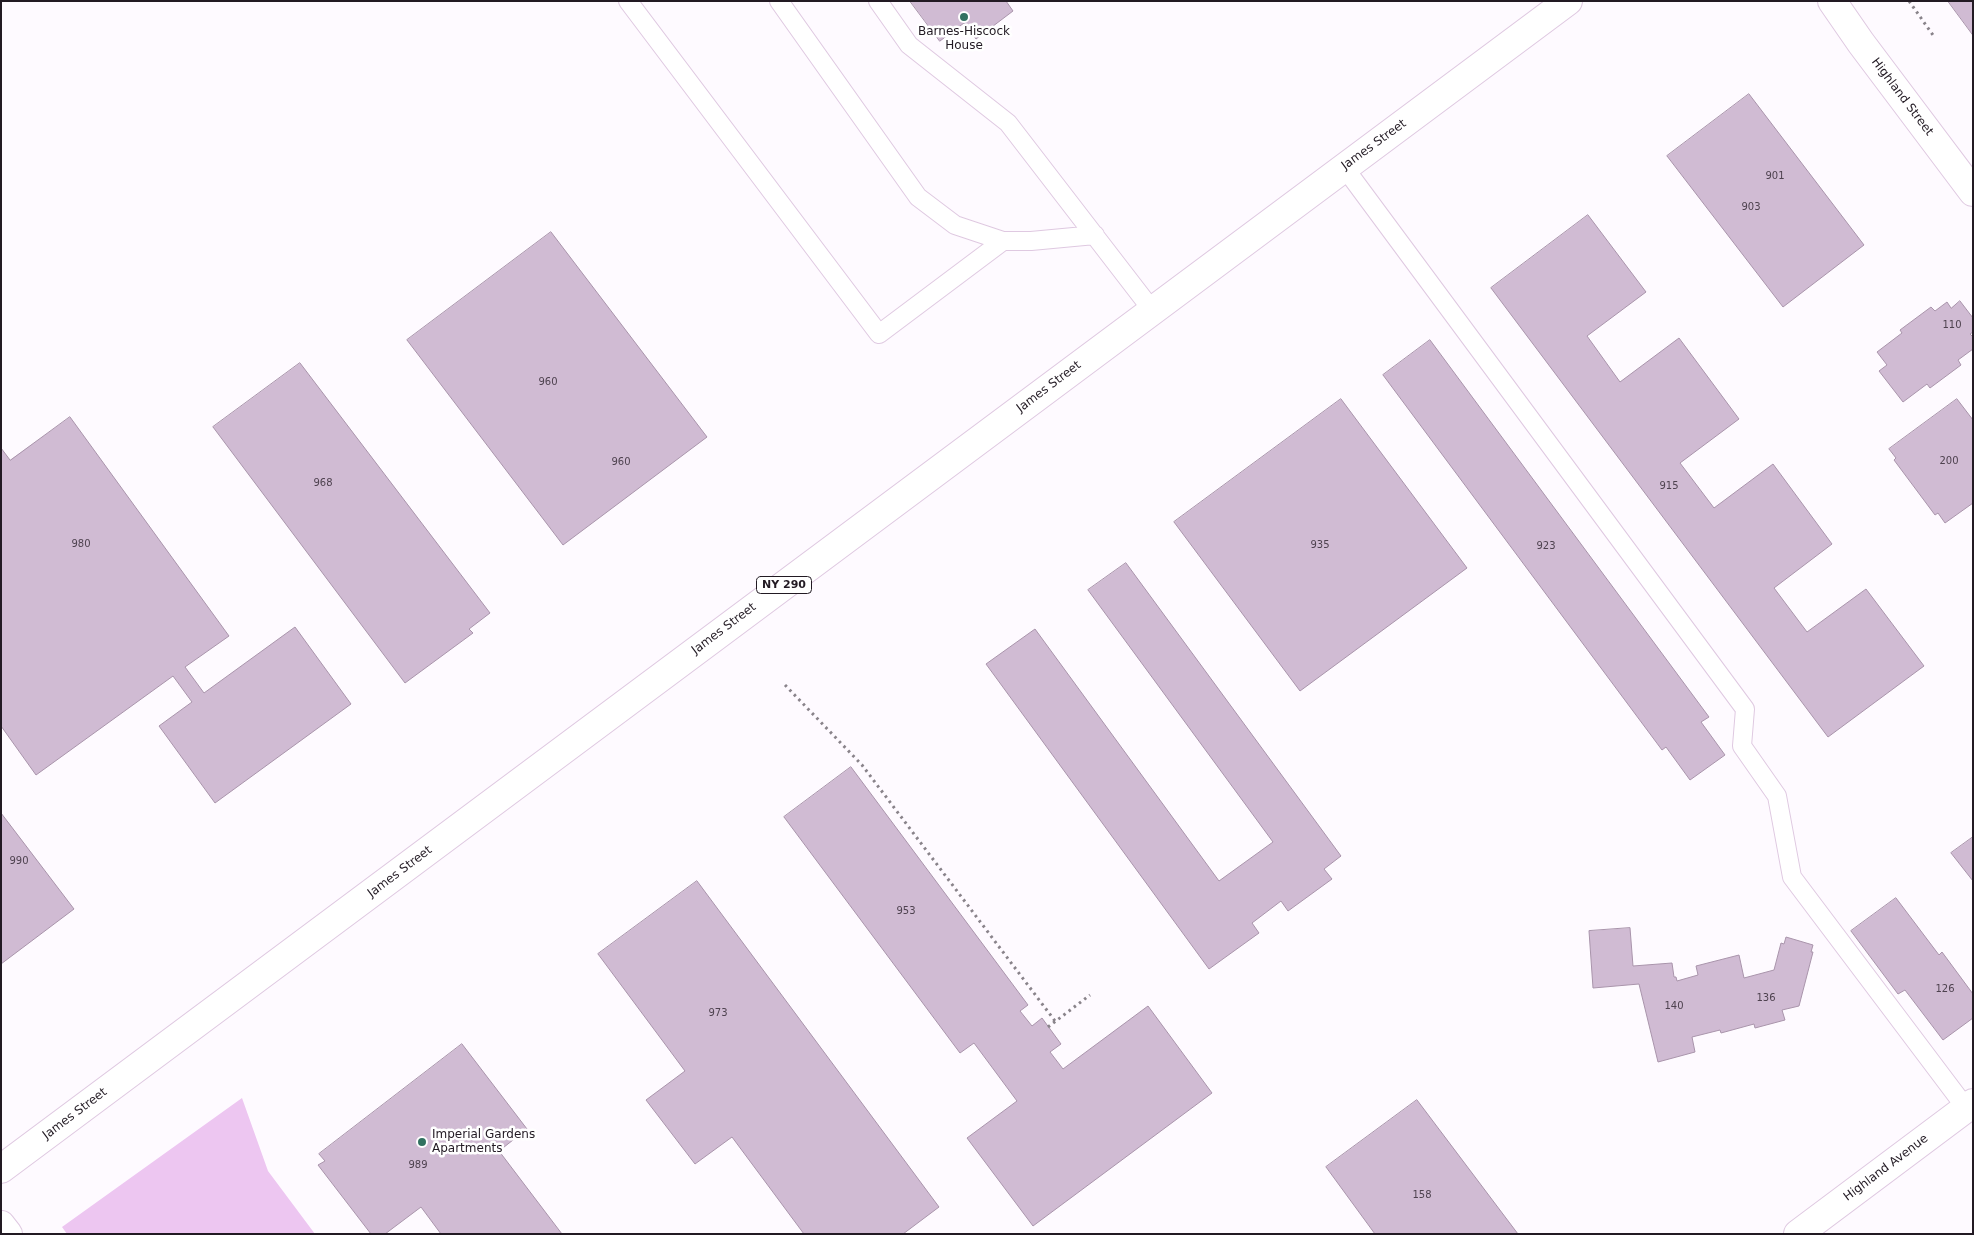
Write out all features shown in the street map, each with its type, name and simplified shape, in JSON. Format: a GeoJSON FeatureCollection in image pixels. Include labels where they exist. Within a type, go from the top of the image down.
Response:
{"type":"FeatureCollection","features":[{"type":"Feature","properties":{"kind":"main road","name":"James Street"},"geometry":{"type":"LineString","coordinates":[[1,1169],[1568,1]]}},
{"type":"Feature","properties":{"kind":"main road","name":"Highland Street"},"geometry":{"type":"LineString","coordinates":[[1832,1],[1861,43],[1973,192]]}},
{"type":"Feature","properties":{"kind":"main road","name":"Highland Avenue"},"geometry":{"type":"LineString","coordinates":[[1798,1234],[1970,1105]]}},
{"type":"Feature","properties":{"kind":"main road"},"geometry":{"type":"LineString","coordinates":[[1,1224],[8,1234]]}},
{"type":"Feature","properties":{"kind":"lane"},"geometry":{"type":"LineString","coordinates":[[628,1],[879,334],[1004,241]]}},
{"type":"Feature","properties":{"kind":"lane"},"geometry":{"type":"LineString","coordinates":[[779,1],[918,197],[955,225],[1004,241],[1031,242],[1094,234]]}},
{"type":"Feature","properties":{"kind":"lane"},"geometry":{"type":"LineString","coordinates":[[878,1],[909,45],[1008,124],[1152,310]]}},
{"type":"Feature","properties":{"kind":"lane"},"geometry":{"type":"LineString","coordinates":[[1344,167],[1745,709],[1742,746],[1777,796],[1792,876],[1970,1105]]}},
{"type":"Feature","properties":{"kind":"path"},"geometry":{"type":"LineString","coordinates":[[1910,1],[1936,38]]}},
{"type":"Feature","properties":{"kind":"path"},"geometry":{"type":"LineString","coordinates":[[785,685],[862,765],[1055,1022]]}},
{"type":"Feature","properties":{"kind":"path"},"geometry":{"type":"LineString","coordinates":[[1048,1027],[1090,995]]}},
{"type":"Feature","properties":{"kind":"shaded area"},"geometry":{"type":"Polygon","coordinates":[[[242,1098],[268,1171],[315,1234],[67,1234],[62,1227],[242,1098]]]}},
{"type":"Feature","properties":{"kind":"building","name":"Barnes-Hiscock House"},"geometry":{"type":"Polygon","coordinates":[[[910,1],[1006,1],[1013,11],[976,39],[964,23],[940,41],[910,1]]]}},
{"type":"Feature","properties":{"kind":"building"},"geometry":{"type":"Polygon","coordinates":[[[1948,1],[1973,1],[1973,35],[1948,1]]]}},
{"type":"Feature","properties":{"kind":"building"},"geometry":{"type":"Polygon","coordinates":[[[1749,94],[1864,245],[1783,307],[1667,156],[1749,94]]]}},
{"type":"Feature","properties":{"kind":"building"},"geometry":{"type":"Polygon","coordinates":[[[1588,215],[1646,292],[1587,336],[1620,382],[1679,338],[1739,419],[1680,463],[1714,508],[1773,464],[1832,544],[1774,588],[1807,632],[1866,589],[1924,666],[1828,737],[1491,288],[1588,215]]]}},
{"type":"Feature","properties":{"kind":"building"},"geometry":{"type":"Polygon","coordinates":[[[551,232],[707,437],[563,545],[407,340],[551,232]]]}},
{"type":"Feature","properties":{"kind":"building"},"geometry":{"type":"Polygon","coordinates":[[[1960,301],[1973,318],[1973,332],[1970,334],[1973,337],[1973,349],[1958,360],[1961,365],[1930,388],[1927,384],[1903,402],[1879,371],[1887,365],[1877,352],[1902,333],[1900,330],[1931,307],[1935,311],[1947,302],[1951,308],[1960,301]]]}},
{"type":"Feature","properties":{"kind":"building"},"geometry":{"type":"Polygon","coordinates":[[[1430,340],[1709,717],[1701,722],[1725,755],[1690,780],[1666,747],[1662,750],[1383,375],[1430,340]]]}},
{"type":"Feature","properties":{"kind":"building"},"geometry":{"type":"Polygon","coordinates":[[[300,363],[490,613],[469,629],[473,633],[405,683],[213,427],[300,363]]]}},
{"type":"Feature","properties":{"kind":"building"},"geometry":{"type":"Polygon","coordinates":[[[1341,399],[1467,568],[1300,691],[1174,522],[1341,399]]]}},
{"type":"Feature","properties":{"kind":"building"},"geometry":{"type":"Polygon","coordinates":[[[1957,399],[1973,420],[1973,503],[1945,523],[1938,513],[1935,515],[1894,460],[1896,458],[1889,449],[1957,399]]]}},
{"type":"Feature","properties":{"kind":"building"},"geometry":{"type":"Polygon","coordinates":[[[70,417],[229,636],[185,667],[204,693],[295,627],[351,704],[215,803],[159,726],[192,702],[173,676],[36,775],[1,726],[1,448],[10,460],[70,417]]]}},
{"type":"Feature","properties":{"kind":"building"},"geometry":{"type":"Polygon","coordinates":[[[1126,563],[1341,856],[1324,869],[1332,879],[1288,911],[1281,901],[1252,923],[1259,933],[1209,969],[986,664],[1035,629],[1219,881],[1273,842],[1088,590],[1126,563]]]}},
{"type":"Feature","properties":{"kind":"building"},"geometry":{"type":"Polygon","coordinates":[[[851,767],[1028,1005],[1020,1011],[1032,1026],[1042,1018],[1061,1044],[1050,1052],[1063,1069],[1148,1006],[1212,1093],[1033,1226],[967,1138],[1017,1101],[974,1043],[960,1053],[784,817],[851,767]]]}},
{"type":"Feature","properties":{"kind":"building"},"geometry":{"type":"Polygon","coordinates":[[[1,813],[74,909],[1,964],[1,813]]]}},
{"type":"Feature","properties":{"kind":"building"},"geometry":{"type":"Polygon","coordinates":[[[1973,837],[1973,881],[1951,853],[1973,837]]]}},
{"type":"Feature","properties":{"kind":"building"},"geometry":{"type":"Polygon","coordinates":[[[697,881],[939,1207],[903,1234],[804,1234],[732,1137],[695,1164],[646,1100],[685,1071],[598,954],[697,881]]]}},
{"type":"Feature","properties":{"kind":"building"},"geometry":{"type":"Polygon","coordinates":[[[1896,898],[1939,955],[1942,952],[1973,994],[1973,1018],[1943,1040],[1905,990],[1898,994],[1851,931],[1896,898]]]}},
{"type":"Feature","properties":{"kind":"building"},"geometry":{"type":"Polygon","coordinates":[[[1630,928],[1633,966],[1672,963],[1674,977],[1676,977],[1677,981],[1698,975],[1696,966],[1739,955],[1744,978],[1774,970],[1781,943],[1784,944],[1786,937],[1813,945],[1811,952],[1813,952],[1799,1006],[1782,1010],[1785,1020],[1755,1028],[1754,1024],[1721,1033],[1720,1030],[1692,1037],[1695,1052],[1658,1062],[1639,984],[1593,988],[1589,931],[1630,928]]]}},
{"type":"Feature","properties":{"kind":"building","name":"Imperial Gardens Apartments"},"geometry":{"type":"Polygon","coordinates":[[[462,1044],[527,1129],[499,1151],[562,1234],[441,1234],[421,1207],[385,1234],[371,1234],[318,1165],[325,1161],[319,1154],[462,1044]]]}},
{"type":"Feature","properties":{"kind":"building"},"geometry":{"type":"Polygon","coordinates":[[[1417,1100],[1518,1234],[1375,1234],[1326,1167],[1417,1100]]]}},
{"type":"Feature","properties":{"kind":"place","name":"Barnes-Hiscock House"},"geometry":{"type":"Point","coordinates":[964,17]}},
{"type":"Feature","properties":{"kind":"place","name":"Imperial Gardens Apartments"},"geometry":{"type":"Point","coordinates":[422,1142]}}]}
